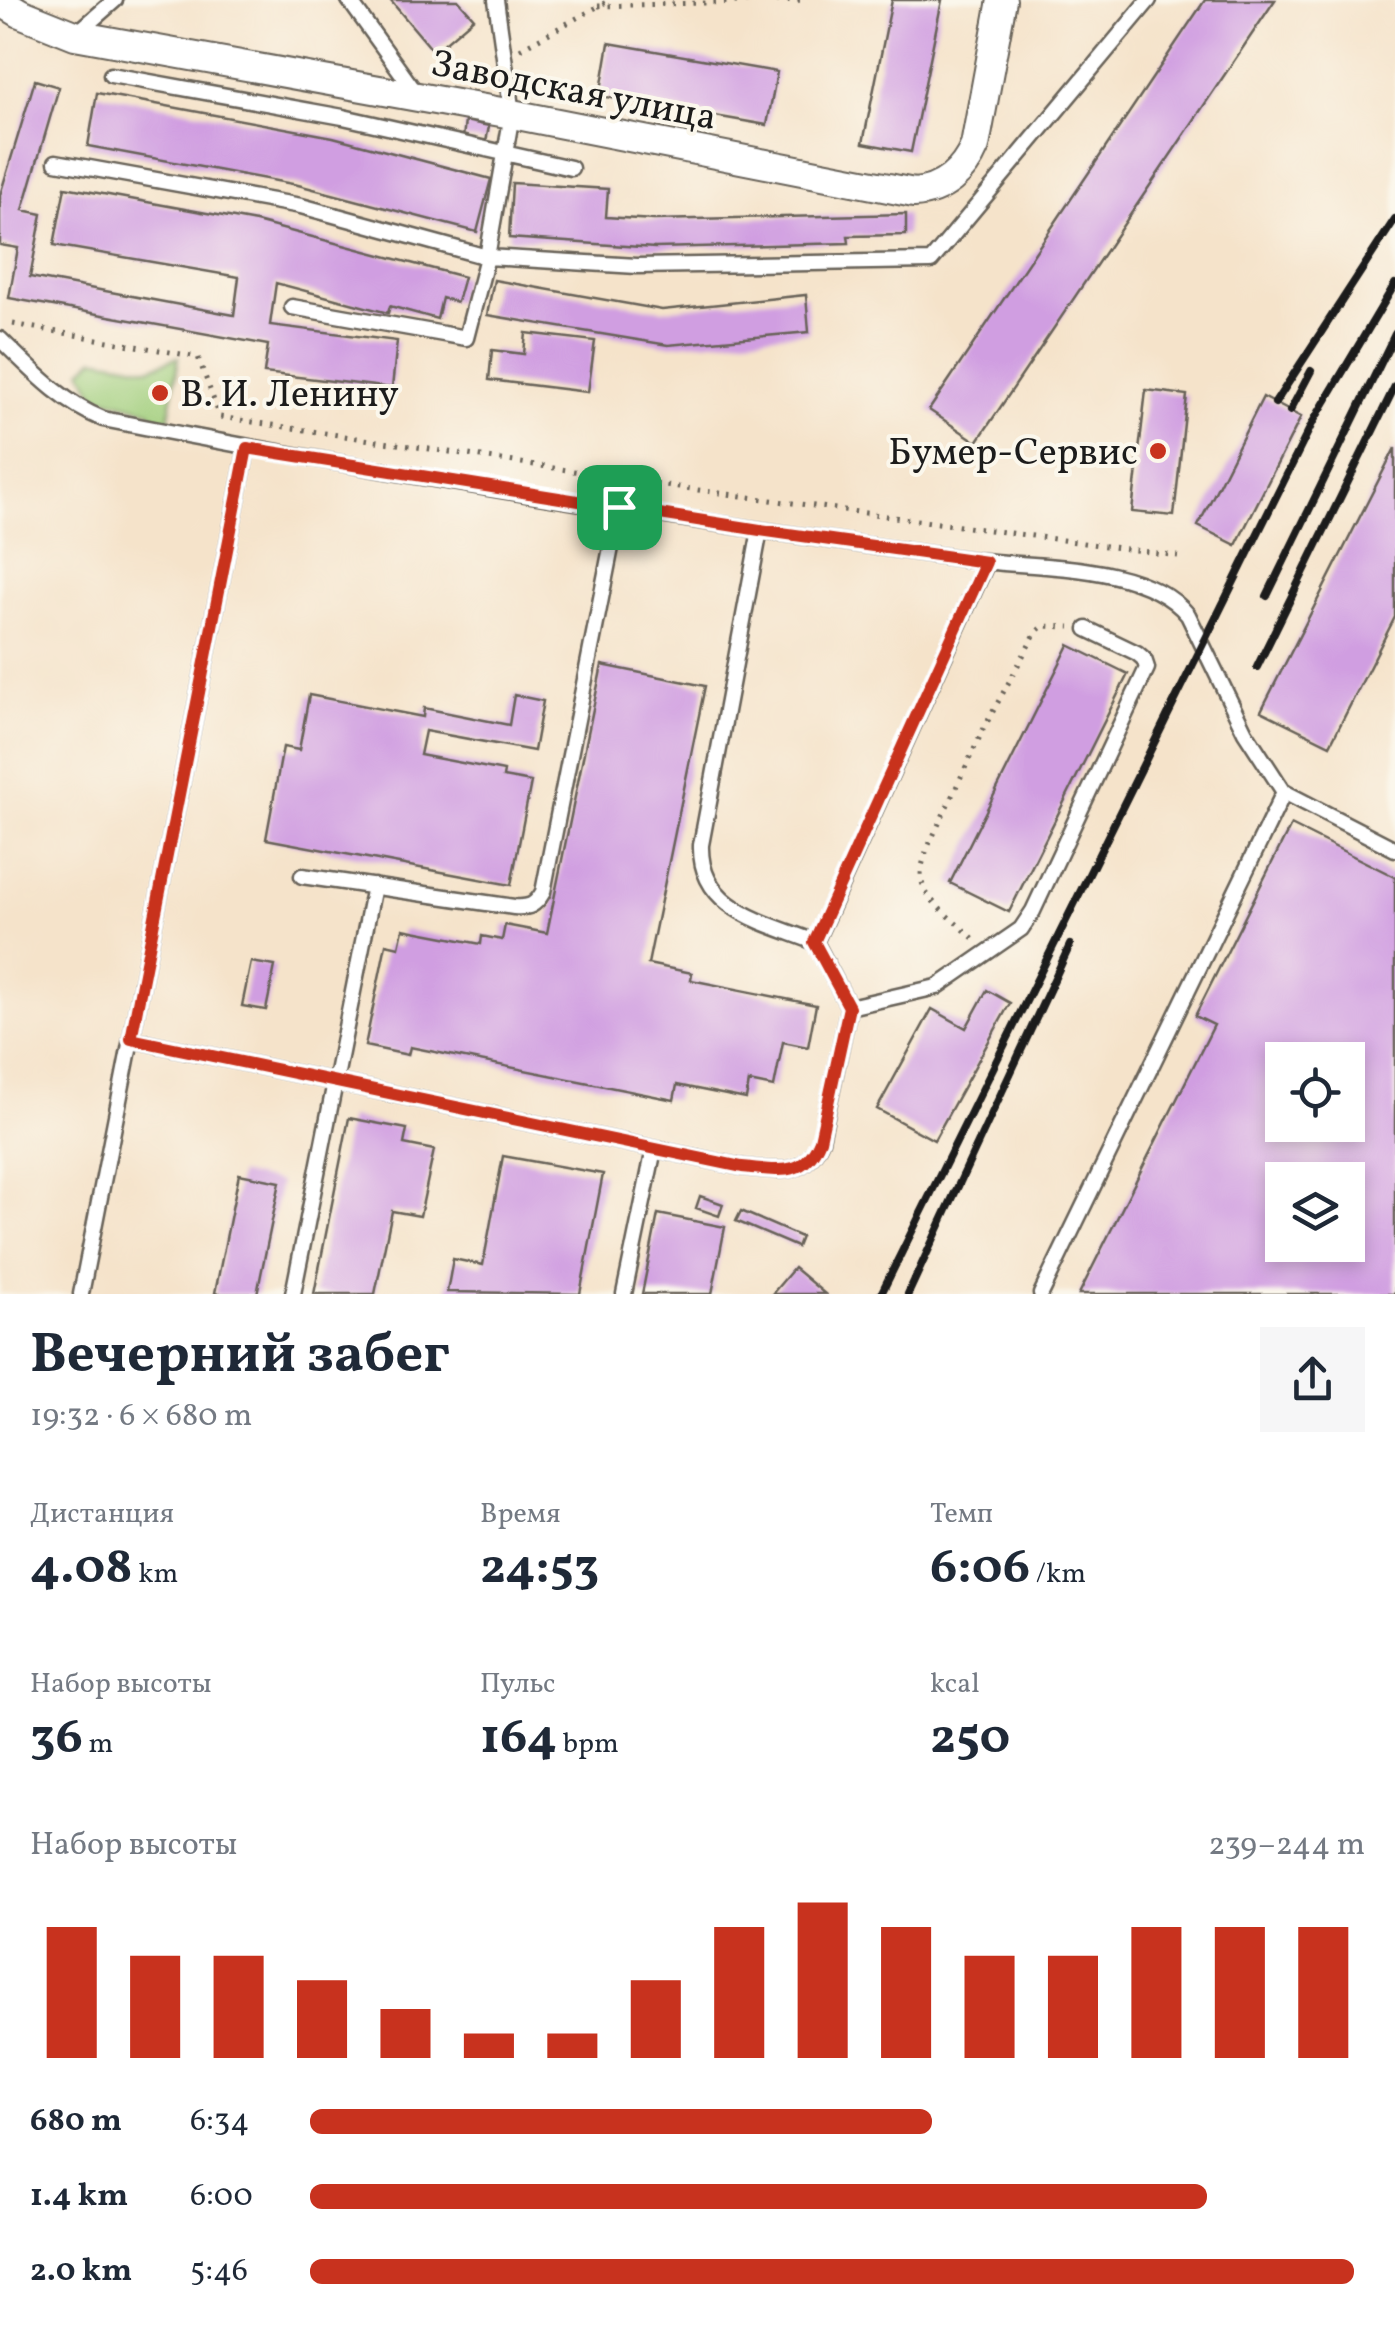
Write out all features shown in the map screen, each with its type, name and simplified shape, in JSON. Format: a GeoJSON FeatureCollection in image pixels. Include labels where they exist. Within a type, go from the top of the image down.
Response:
{"type":"FeatureCollection","features":[{"type":"Feature","properties":{"kind":"street","name":"Заводская улица"},"geometry":{"type":"LineString","coordinates":[[0,1],[20,14],[75,35],[512,114],[914,193],[926,192],[950,180],[970,158],[1002,0]]}},
{"type":"Feature","properties":{"kind":"lane"},"geometry":{"type":"LineString","coordinates":[[75,35],[115,0]]}},
{"type":"Feature","properties":{"kind":"lane"},"geometry":{"type":"LineString","coordinates":[[348,0],[419,98]]}},
{"type":"Feature","properties":{"kind":"lane"},"geometry":{"type":"LineString","coordinates":[[292,307],[466,338],[487,257],[512,114],[496,0]]}},
{"type":"Feature","properties":{"kind":"lane"},"geometry":{"type":"LineString","coordinates":[[56,162],[301,206],[487,257],[637,266],[931,261],[1149,0]]}},
{"type":"Feature","properties":{"kind":"lane"},"geometry":{"type":"LineString","coordinates":[[112,75],[343,117],[571,168]]}},
{"type":"Feature","properties":{"kind":"lane"},"geometry":{"type":"LineString","coordinates":[[0,339],[60,396],[103,419],[247,448],[760,530],[1107,575],[1164,594],[1178,602],[1198,630],[1244,732],[1284,792],[1395,849]]}},
{"type":"Feature","properties":{"kind":"lane"},"geometry":{"type":"LineString","coordinates":[[81,1294],[247,448]]}},
{"type":"Feature","properties":{"kind":"lane"},"geometry":{"type":"LineString","coordinates":[[302,876],[514,908],[536,904],[543,892],[619,507]]}},
{"type":"Feature","properties":{"kind":"lane"},"geometry":{"type":"LineString","coordinates":[[131,1039],[742,1167],[799,1168],[813,1158],[849,1007],[814,942],[746,914],[720,898],[706,882],[700,865],[760,530]]}},
{"type":"Feature","properties":{"kind":"lane"},"geometry":{"type":"LineString","coordinates":[[814,942],[986,562]]}},
{"type":"Feature","properties":{"kind":"lane"},"geometry":{"type":"LineString","coordinates":[[849,1007],[937,987],[1020,928],[1033,911],[1144,678],[1144,659],[1138,653],[1088,629]]}},
{"type":"Feature","properties":{"kind":"lane"},"geometry":{"type":"LineString","coordinates":[[1041,1294],[1284,792]]}},
{"type":"Feature","properties":{"kind":"lane"},"geometry":{"type":"LineString","coordinates":[[293,1294],[374,886]]}},
{"type":"Feature","properties":{"kind":"lane"},"geometry":{"type":"LineString","coordinates":[[624,1294],[654,1149]]}},
{"type":"Feature","properties":{"kind":"path"},"geometry":{"type":"LineString","coordinates":[[504,58],[610,0]]}},
{"type":"Feature","properties":{"kind":"path"},"geometry":{"type":"LineString","coordinates":[[598,6],[807,0]]}},
{"type":"Feature","properties":{"kind":"path"},"geometry":{"type":"LineString","coordinates":[[0,321],[198,357],[220,417],[698,490],[1178,556]]}},
{"type":"Feature","properties":{"kind":"path"},"geometry":{"type":"LineString","coordinates":[[988,953],[928,894],[921,870],[927,849],[984,728],[1036,632],[1043,626],[1088,629]]}},
{"type":"Feature","properties":{"kind":"green space"},"geometry":{"type":"Polygon","coordinates":[[[179,357],[167,429],[148,410],[95,396],[82,370],[95,358],[149,368],[179,357]]]}},
{"type":"Feature","properties":{"kind":"building"},"geometry":{"type":"Polygon","coordinates":[[[390,0],[458,0],[474,18],[434,52],[390,0]]]}},
{"type":"Feature","properties":{"kind":"building"},"geometry":{"type":"Polygon","coordinates":[[[892,0],[942,0],[911,152],[863,143],[892,0]]]}},
{"type":"Feature","properties":{"kind":"building"},"geometry":{"type":"Polygon","coordinates":[[[1205,0],[1275,0],[977,442],[929,410],[1205,0]]]}},
{"type":"Feature","properties":{"kind":"building"},"geometry":{"type":"Polygon","coordinates":[[[609,43],[777,72],[767,125],[600,96],[609,43]]]}},
{"type":"Feature","properties":{"kind":"building"},"geometry":{"type":"Polygon","coordinates":[[[35,80],[59,87],[23,210],[42,214],[30,277],[234,315],[239,277],[54,245],[65,187],[256,222],[464,277],[457,302],[442,298],[437,319],[390,306],[388,313],[276,283],[270,325],[397,341],[392,388],[264,373],[268,345],[9,298],[18,248],[0,245],[0,195],[35,80]]]}},
{"type":"Feature","properties":{"kind":"building"},"geometry":{"type":"Polygon","coordinates":[[[97,93],[333,137],[491,179],[477,232],[298,185],[88,146],[97,93]]]}},
{"type":"Feature","properties":{"kind":"building"},"geometry":{"type":"Polygon","coordinates":[[[465,121],[489,126],[486,142],[463,138],[465,121]]]}},
{"type":"Feature","properties":{"kind":"building"},"geometry":{"type":"Polygon","coordinates":[[[512,183],[608,189],[606,217],[654,220],[906,214],[906,235],[848,236],[849,243],[655,248],[509,238],[512,183]]]}},
{"type":"Feature","properties":{"kind":"building"},"geometry":{"type":"Polygon","coordinates":[[[494,280],[662,310],[806,295],[809,332],[668,345],[487,315],[494,280]]]}},
{"type":"Feature","properties":{"kind":"building"},"geometry":{"type":"Polygon","coordinates":[[[526,333],[595,341],[588,392],[489,380],[492,350],[524,354],[526,333]]]}},
{"type":"Feature","properties":{"kind":"building"},"geometry":{"type":"Polygon","coordinates":[[[1146,390],[1187,395],[1174,516],[1132,512],[1146,390]]]}},
{"type":"Feature","properties":{"kind":"building"},"geometry":{"type":"Polygon","coordinates":[[[1263,397],[1301,417],[1236,545],[1198,526],[1263,397]]]}},
{"type":"Feature","properties":{"kind":"building"},"geometry":{"type":"Polygon","coordinates":[[[1395,448],[1395,617],[1330,745],[1261,711],[1395,448]]]}},
{"type":"Feature","properties":{"kind":"building"},"geometry":{"type":"Polygon","coordinates":[[[1069,645],[1128,674],[1009,912],[950,883],[1069,645]]]}},
{"type":"Feature","properties":{"kind":"building"},"geometry":{"type":"Polygon","coordinates":[[[602,665],[705,686],[648,964],[692,973],[691,980],[816,1005],[808,1047],[783,1042],[774,1087],[749,1082],[746,1099],[677,1085],[674,1100],[410,1047],[408,1055],[365,1046],[386,944],[399,947],[403,929],[481,944],[482,936],[502,940],[505,925],[547,933],[602,665]]]}},
{"type":"Feature","properties":{"kind":"building"},"geometry":{"type":"Polygon","coordinates":[[[309,695],[423,717],[424,708],[509,725],[514,695],[543,701],[534,751],[425,731],[420,755],[504,771],[503,777],[531,782],[511,885],[266,839],[283,747],[299,750],[309,695]]]}},
{"type":"Feature","properties":{"kind":"building"},"geometry":{"type":"Polygon","coordinates":[[[1291,825],[1395,877],[1395,1294],[1079,1294],[1214,1025],[1195,1016],[1291,825]]]}},
{"type":"Feature","properties":{"kind":"building"},"geometry":{"type":"Polygon","coordinates":[[[251,962],[275,966],[266,1010],[242,1006],[251,962]]]}},
{"type":"Feature","properties":{"kind":"building"},"geometry":{"type":"Polygon","coordinates":[[[987,990],[1010,1003],[934,1140],[877,1109],[932,1009],[966,1028],[987,990]]]}},
{"type":"Feature","properties":{"kind":"building"},"geometry":{"type":"Polygon","coordinates":[[[349,1118],[407,1129],[404,1144],[434,1150],[420,1216],[392,1211],[375,1294],[314,1294],[349,1118]]]}},
{"type":"Feature","properties":{"kind":"building"},"geometry":{"type":"Polygon","coordinates":[[[503,1156],[603,1174],[580,1294],[447,1292],[453,1259],[483,1265],[503,1156]]]}},
{"type":"Feature","properties":{"kind":"building"},"geometry":{"type":"Polygon","coordinates":[[[239,1174],[280,1182],[257,1294],[218,1294],[215,1293],[239,1174]]]}},
{"type":"Feature","properties":{"kind":"building"},"geometry":{"type":"Polygon","coordinates":[[[700,1196],[723,1204],[719,1216],[696,1208],[700,1196]]]}},
{"type":"Feature","properties":{"kind":"building"},"geometry":{"type":"Polygon","coordinates":[[[741,1211],[801,1237],[797,1247],[736,1221],[741,1211]]]}},
{"type":"Feature","properties":{"kind":"building"},"geometry":{"type":"Polygon","coordinates":[[[658,1214],[725,1227],[712,1294],[642,1294],[658,1214]]]}},
{"type":"Feature","properties":{"kind":"building"},"geometry":{"type":"Polygon","coordinates":[[[794,1268],[825,1294],[772,1294],[794,1268]]]}},
{"type":"Feature","properties":{"kind":"railway"},"geometry":{"type":"LineString","coordinates":[[1275,403],[1395,219]]}},
{"type":"Feature","properties":{"kind":"railway"},"geometry":{"type":"LineString","coordinates":[[881,1294],[1313,422],[1395,284]]}},
{"type":"Feature","properties":{"kind":"railway"},"geometry":{"type":"LineString","coordinates":[[1267,596],[1395,334]]}},
{"type":"Feature","properties":{"kind":"railway"},"geometry":{"type":"LineString","coordinates":[[1290,411],[1311,371]]}},
{"type":"Feature","properties":{"kind":"railway"},"geometry":{"type":"LineString","coordinates":[[1257,667],[1395,386]]}},
{"type":"Feature","properties":{"kind":"railway"},"geometry":{"type":"LineString","coordinates":[[908,1294],[1070,945]]}},
{"type":"Feature","properties":{"kind":"place","name":"В. И. Ленину"},"geometry":{"type":"Point","coordinates":[160,393]}},
{"type":"Feature","properties":{"kind":"place","name":"Бумер-Сервис"},"geometry":{"type":"Point","coordinates":[1158,451]}},
{"type":"Feature","properties":{"kind":"route"},"geometry":{"type":"LineString","coordinates":[[247,448],[619,507],[986,562],[814,942],[849,1007],[813,1158],[799,1168],[742,1167],[131,1039],[247,448]]}}]}
